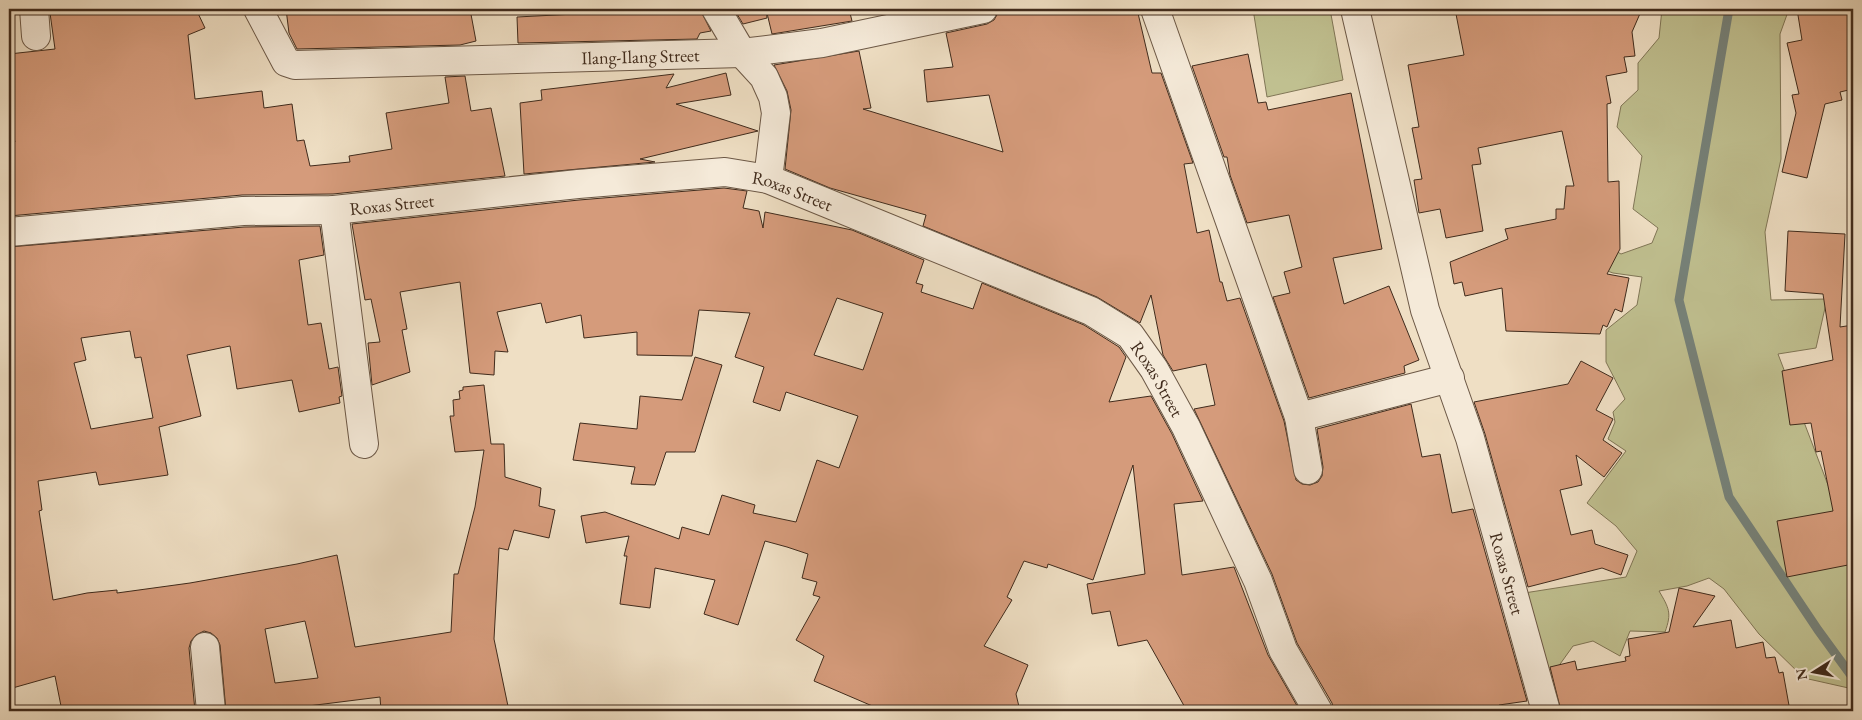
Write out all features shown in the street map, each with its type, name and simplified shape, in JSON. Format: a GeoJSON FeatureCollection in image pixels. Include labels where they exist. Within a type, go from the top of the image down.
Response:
{"type":"FeatureCollection","features":[{"type":"Feature","properties":{"kind":"street"},"geometry":{"type":"LineString","coordinates":[[34,9],[36,36]]}},
{"type":"Feature","properties":{"kind":"street","name":"Ilang-Ilang Street"},"geometry":{"type":"LineString","coordinates":[[258,9],[286,62],[294,65],[742,53],[822,43],[983,9]]}},
{"type":"Feature","properties":{"kind":"street"},"geometry":{"type":"LineString","coordinates":[[716,9],[742,53],[764,78],[773,97],[776,113],[768,179]]}},
{"type":"Feature","properties":{"kind":"street"},"geometry":{"type":"LineString","coordinates":[[1155,9],[1299,417],[1308,470]]}},
{"type":"Feature","properties":{"kind":"street","name":"Roxas Street"},"geometry":{"type":"LineString","coordinates":[[1356,9],[1425,310],[1450,378],[1498,533],[1546,711]]}},
{"type":"Feature","properties":{"kind":"street","name":"Roxas Street"},"geometry":{"type":"LineString","coordinates":[[9,232],[243,211],[334,210],[578,184],[725,172],[768,179],[1090,311],[1130,335],[1154,369],[1186,427],[1258,581],[1283,650],[1318,711]]}},
{"type":"Feature","properties":{"kind":"street"},"geometry":{"type":"LineString","coordinates":[[334,210],[364,444]]}},
{"type":"Feature","properties":{"kind":"street"},"geometry":{"type":"LineString","coordinates":[[1299,417],[1450,378]]}},
{"type":"Feature","properties":{"kind":"street"},"geometry":{"type":"LineString","coordinates":[[205,647],[211,711]]}},
{"type":"Feature","properties":{"kind":"green space"},"geometry":{"type":"Polygon","coordinates":[[[1253,9],[1330,9],[1343,80],[1267,97],[1253,9]]]}},
{"type":"Feature","properties":{"kind":"green space"},"geometry":{"type":"Polygon","coordinates":[[[1662,9],[1789,9],[1780,34],[1781,159],[1765,232],[1771,300],[1827,299],[1816,348],[1778,354],[1836,506],[1853,583],[1853,689],[1804,678],[1759,634],[1724,589],[1709,578],[1687,586],[1659,591],[1669,615],[1665,632],[1630,631],[1620,656],[1593,641],[1573,646],[1548,681],[1518,594],[1626,577],[1637,551],[1616,526],[1587,503],[1626,451],[1608,439],[1615,422],[1613,412],[1625,399],[1606,362],[1606,330],[1637,305],[1642,277],[1613,273],[1585,263],[1601,242],[1621,254],[1652,243],[1658,228],[1633,209],[1642,156],[1617,127],[1621,106],[1638,90],[1638,63],[1659,38],[1662,9]]]}},
{"type":"Feature","properties":{"kind":"building"},"geometry":{"type":"Polygon","coordinates":[[[81,9],[196,9],[205,28],[188,35],[195,99],[262,91],[264,108],[292,104],[297,141],[304,140],[310,166],[350,162],[349,156],[392,149],[386,113],[449,103],[445,77],[465,76],[471,111],[491,108],[505,176],[333,194],[242,195],[9,216],[9,143],[15,142],[9,116],[14,113],[9,54],[55,49],[50,13],[81,9]]]}},
{"type":"Feature","properties":{"kind":"building"},"geometry":{"type":"Polygon","coordinates":[[[286,9],[470,9],[476,41],[460,45],[297,49],[289,33],[286,9]]]}},
{"type":"Feature","properties":{"kind":"building"},"geometry":{"type":"Polygon","coordinates":[[[575,9],[700,9],[711,31],[700,33],[697,39],[518,43],[517,17],[575,14],[575,9]]]}},
{"type":"Feature","properties":{"kind":"building"},"geometry":{"type":"Polygon","coordinates":[[[734,9],[766,9],[767,18],[743,24],[734,9]]]}},
{"type":"Feature","properties":{"kind":"building"},"geometry":{"type":"Polygon","coordinates":[[[766,9],[849,9],[852,21],[772,34],[766,9]]]}},
{"type":"Feature","properties":{"kind":"building"},"geometry":{"type":"Polygon","coordinates":[[[1014,9],[1137,9],[1152,73],[1161,73],[1193,163],[1184,164],[1197,233],[1209,230],[1220,282],[1222,282],[1227,301],[1240,298],[1284,421],[1296,480],[1302,484],[1310,485],[1318,482],[1322,476],[1323,467],[1317,429],[1411,404],[1422,457],[1440,454],[1452,513],[1473,509],[1527,701],[1499,705],[1500,711],[1334,711],[1332,703],[1297,643],[1272,574],[1194,409],[1215,405],[1206,364],[1173,371],[1163,355],[1151,295],[1140,323],[1097,297],[923,226],[926,215],[830,188],[785,169],[791,110],[787,91],[774,65],[859,51],[871,108],[863,109],[1003,152],[989,95],[927,102],[924,70],[953,67],[946,33],[987,24],[994,20],[998,13],[1014,9]]]}},
{"type":"Feature","properties":{"kind":"building"},"geometry":{"type":"Polygon","coordinates":[[[1455,9],[1642,9],[1632,32],[1635,56],[1624,57],[1627,72],[1606,76],[1611,103],[1607,104],[1608,182],[1619,181],[1620,249],[1607,274],[1629,278],[1622,312],[1615,309],[1607,327],[1603,325],[1600,334],[1506,331],[1502,288],[1465,296],[1462,282],[1454,284],[1450,262],[1508,239],[1505,229],[1556,219],[1556,209],[1564,209],[1566,186],[1574,186],[1562,131],[1478,148],[1481,164],[1472,165],[1483,231],[1446,238],[1440,209],[1419,213],[1414,180],[1422,179],[1412,128],[1419,127],[1408,65],[1464,55],[1455,9]]]}},
{"type":"Feature","properties":{"kind":"building"},"geometry":{"type":"Polygon","coordinates":[[[1797,9],[1853,9],[1853,89],[1840,92],[1842,100],[1825,104],[1807,178],[1782,172],[1796,113],[1792,95],[1799,94],[1787,43],[1802,40],[1797,9]]]}},
{"type":"Feature","properties":{"kind":"building"},"geometry":{"type":"Polygon","coordinates":[[[1248,54],[1258,103],[1266,102],[1268,110],[1351,93],[1382,249],[1333,258],[1344,304],[1389,286],[1419,360],[1404,366],[1405,373],[1309,398],[1273,297],[1290,293],[1284,272],[1302,267],[1289,215],[1247,223],[1230,175],[1227,157],[1224,157],[1192,66],[1248,54]]]}},
{"type":"Feature","properties":{"kind":"building"},"geometry":{"type":"Polygon","coordinates":[[[726,73],[731,95],[676,104],[758,131],[640,159],[655,162],[524,174],[520,103],[542,100],[541,90],[674,74],[666,88],[726,73]]]}},
{"type":"Feature","properties":{"kind":"building"},"geometry":{"type":"Polygon","coordinates":[[[724,188],[747,191],[743,208],[759,211],[763,228],[765,212],[852,230],[924,260],[916,283],[923,285],[921,292],[973,309],[982,283],[1084,325],[1119,347],[1126,357],[1109,402],[1151,396],[1172,434],[1203,501],[1174,504],[1182,575],[1234,567],[1268,655],[1300,711],[1187,711],[1147,640],[1118,646],[1110,611],[1092,614],[1087,584],[1145,574],[1133,465],[1093,580],[1048,564],[1047,568],[1024,561],[1007,597],[1012,600],[984,646],[1028,665],[1016,694],[1020,711],[884,711],[814,681],[824,656],[796,640],[820,597],[813,595],[817,582],[802,578],[808,554],[765,541],[738,625],[704,614],[715,580],[655,568],[650,608],[620,604],[627,556],[624,556],[629,536],[586,543],[581,516],[605,512],[679,539],[682,527],[709,535],[722,495],[755,505],[753,513],[796,522],[817,460],[839,468],[858,416],[786,392],[780,411],[753,402],[764,367],[735,357],[750,313],[699,310],[692,356],[637,355],[637,332],[584,338],[581,315],[546,323],[541,303],[497,312],[508,352],[495,351],[494,375],[470,373],[460,282],[400,292],[407,329],[402,330],[410,372],[372,385],[368,343],[380,342],[371,299],[365,300],[352,224],[579,200],[724,188]],[[837,298],[814,355],[863,370],[883,313],[837,298]]]}},
{"type":"Feature","properties":{"kind":"building"},"geometry":{"type":"Polygon","coordinates":[[[320,226],[324,255],[299,260],[308,325],[321,323],[329,369],[338,367],[342,396],[339,397],[340,403],[299,412],[292,380],[237,389],[230,346],[187,355],[201,416],[159,427],[168,475],[99,485],[96,472],[38,481],[42,510],[39,511],[53,600],[87,593],[117,590],[117,593],[190,583],[337,555],[355,647],[451,632],[454,574],[458,574],[475,507],[484,450],[455,452],[450,416],[454,416],[453,400],[460,399],[459,391],[463,390],[463,387],[484,385],[491,444],[504,444],[505,477],[541,488],[539,506],[555,510],[549,538],[514,530],[508,550],[499,548],[494,639],[509,711],[381,711],[380,697],[284,709],[284,706],[253,711],[226,711],[220,645],[217,638],[211,633],[204,631],[196,635],[191,641],[189,648],[195,711],[62,711],[55,676],[9,689],[9,247],[244,227],[320,226]],[[130,331],[81,338],[86,360],[74,363],[91,429],[153,418],[141,357],[135,358],[130,331]],[[305,621],[265,629],[275,683],[318,678],[305,621]]]}},
{"type":"Feature","properties":{"kind":"building"},"geometry":{"type":"Polygon","coordinates":[[[1788,231],[1845,234],[1840,327],[1853,325],[1853,564],[1787,577],[1777,521],[1833,511],[1821,451],[1816,452],[1811,423],[1790,425],[1782,371],[1833,360],[1823,294],[1785,291],[1788,231]]]}},
{"type":"Feature","properties":{"kind":"building"},"geometry":{"type":"Polygon","coordinates":[[[695,357],[722,365],[695,452],[666,452],[655,485],[631,484],[635,467],[573,460],[580,423],[637,429],[640,396],[682,400],[695,357]]]}},
{"type":"Feature","properties":{"kind":"building"},"geometry":{"type":"Polygon","coordinates":[[[1581,361],[1613,378],[1596,410],[1613,419],[1603,440],[1622,453],[1604,477],[1576,455],[1582,485],[1560,490],[1571,535],[1592,530],[1595,544],[1628,555],[1621,575],[1602,568],[1528,587],[1485,434],[1474,402],[1568,384],[1581,361]]]}},
{"type":"Feature","properties":{"kind":"building"},"geometry":{"type":"Polygon","coordinates":[[[1679,588],[1715,596],[1693,627],[1731,620],[1736,648],[1763,642],[1766,658],[1775,657],[1779,673],[1783,672],[1790,711],[1632,711],[1630,706],[1593,711],[1561,711],[1550,667],[1575,661],[1577,670],[1626,661],[1625,657],[1630,656],[1628,639],[1669,632],[1679,588]]]}},
{"type":"Feature","properties":{"kind":"waterway"},"geometry":{"type":"LineString","coordinates":[[1729,9],[1679,300],[1729,497],[1818,630],[1853,678]]}}]}
